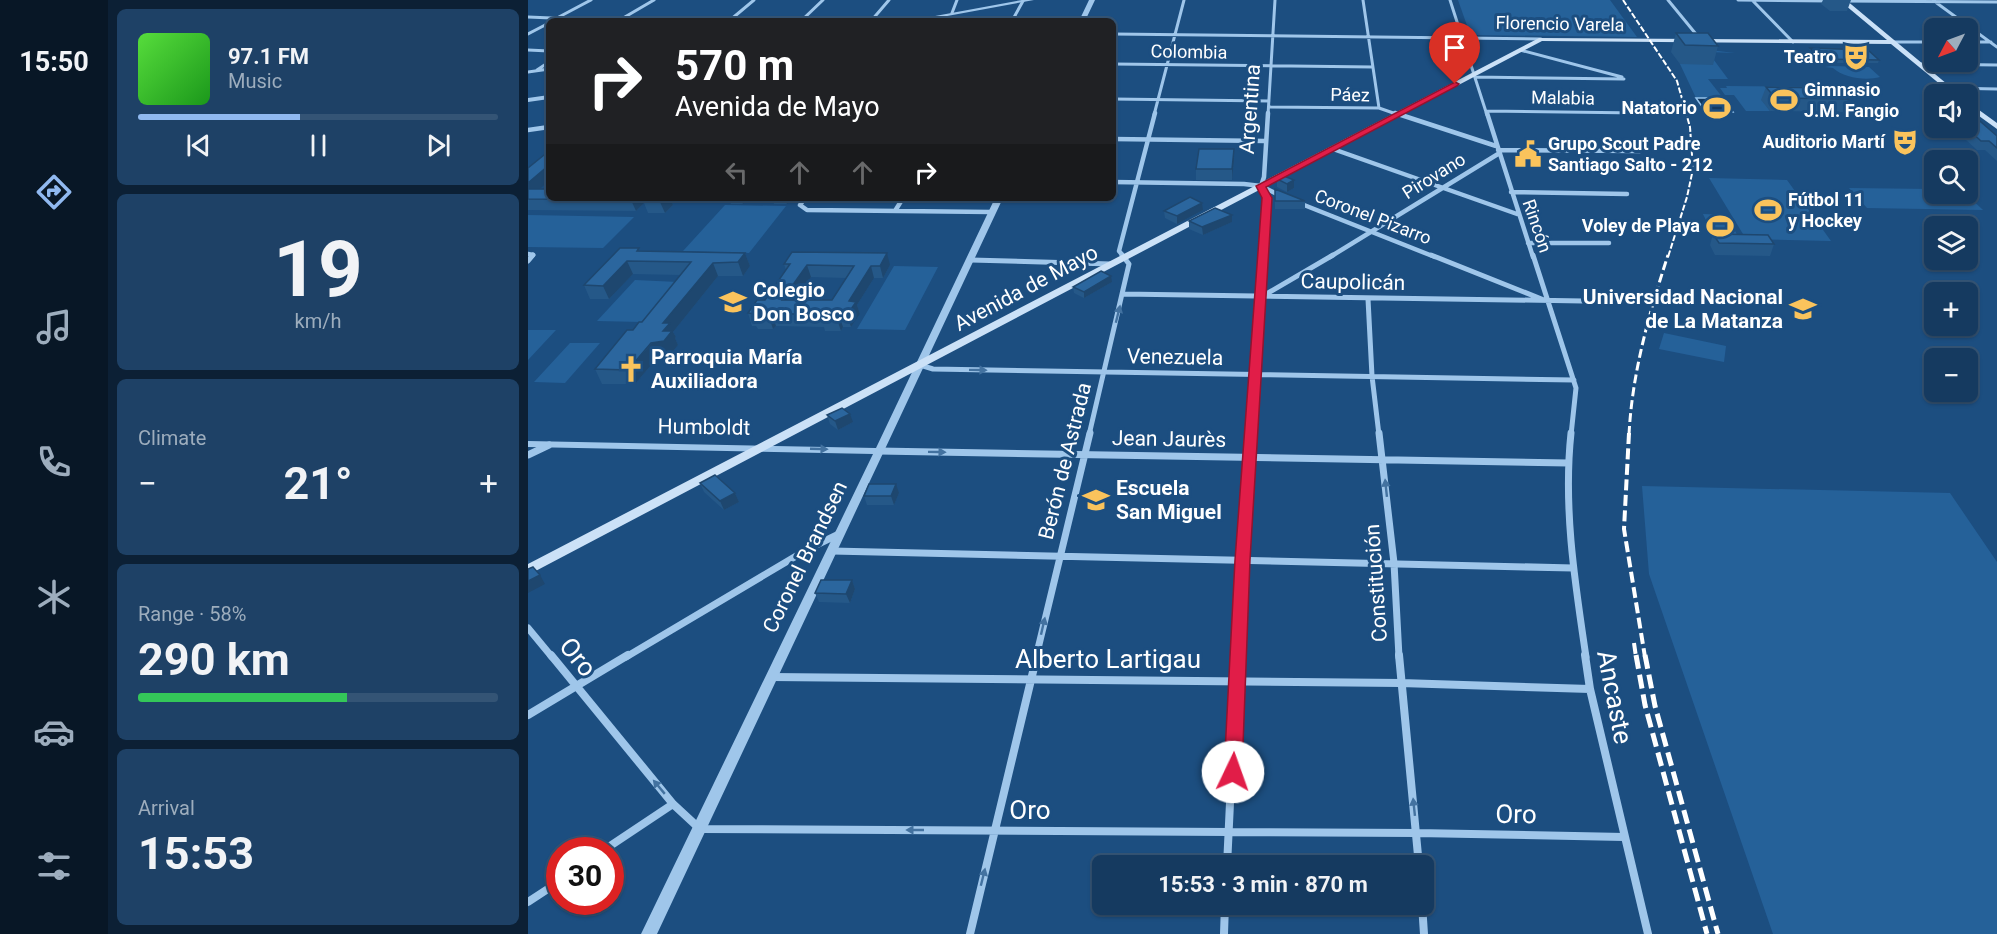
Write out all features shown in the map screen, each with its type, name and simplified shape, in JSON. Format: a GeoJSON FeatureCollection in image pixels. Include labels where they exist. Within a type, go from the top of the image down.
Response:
{"type":"FeatureCollection","features":[{"type":"Feature","properties":{"kind":"main road"},"geometry":{"type":"LineString","coordinates":[[1843,1],[1943,84]]}},
{"type":"Feature","properties":{"kind":"main road","name":"Florencio Varela"},"geometry":{"type":"LineString","coordinates":[[1541,39],[1892,42]]}},
{"type":"Feature","properties":{"kind":"main road","name":"Avenida de Mayo"},"geometry":{"type":"LineString","coordinates":[[528,570],[1541,39]]}},
{"type":"Feature","properties":{"kind":"main road"},"geometry":{"type":"LineString","coordinates":[[1978,112],[1997,127]]}},
{"type":"Feature","properties":{"kind":"street"},"geometry":{"type":"LineString","coordinates":[[528,17],[557,18],[591,0]]}},
{"type":"Feature","properties":{"kind":"street"},"geometry":{"type":"LineString","coordinates":[[624,18],[654,0]]}},
{"type":"Feature","properties":{"kind":"street"},"geometry":{"type":"LineString","coordinates":[[733,18],[754,0]]}},
{"type":"Feature","properties":{"kind":"street"},"geometry":{"type":"LineString","coordinates":[[804,18],[823,0]]}},
{"type":"Feature","properties":{"kind":"street"},"geometry":{"type":"LineString","coordinates":[[874,18],[889,0]]}},
{"type":"Feature","properties":{"kind":"street"},"geometry":{"type":"LineString","coordinates":[[952,13],[957,0]]}},
{"type":"Feature","properties":{"kind":"street"},"geometry":{"type":"LineString","coordinates":[[926,18],[1031,0]]}},
{"type":"Feature","properties":{"kind":"street"},"geometry":{"type":"LineString","coordinates":[[1083,18],[1092,0]]}},
{"type":"Feature","properties":{"kind":"street","name":"Berón de Astrada"},"geometry":{"type":"LineString","coordinates":[[970,934],[1083,454],[1124,294],[1129,264],[1119,251],[1184,0]]}},
{"type":"Feature","properties":{"kind":"street","name":"Argentina"},"geometry":{"type":"LineString","coordinates":[[1228,855],[1238,681],[1242,560],[1267,198],[1261,186],[1264,177],[1275,0]]}},
{"type":"Feature","properties":{"kind":"street"},"geometry":{"type":"LineString","coordinates":[[1363,0],[1379,108]]}},
{"type":"Feature","properties":{"kind":"street","name":"Rincón"},"geometry":{"type":"LineString","coordinates":[[1450,0],[1517,214],[1574,380],[1576,392],[1568,464]]}},
{"type":"Feature","properties":{"kind":"street"},"geometry":{"type":"LineString","coordinates":[[1668,0],[1702,41]]}},
{"type":"Feature","properties":{"kind":"street"},"geometry":{"type":"LineString","coordinates":[[1738,0],[1997,2]]}},
{"type":"Feature","properties":{"kind":"street"},"geometry":{"type":"LineString","coordinates":[[1752,0],[1794,42]]}},
{"type":"Feature","properties":{"kind":"street"},"geometry":{"type":"LineString","coordinates":[[1014,18],[1024,1]]}},
{"type":"Feature","properties":{"kind":"street"},"geometry":{"type":"LineString","coordinates":[[1933,1],[1997,44]]}},
{"type":"Feature","properties":{"kind":"street"},"geometry":{"type":"LineString","coordinates":[[528,34],[546,25]]}},
{"type":"Feature","properties":{"kind":"street","name":"Florencio Varela"},"geometry":{"type":"LineString","coordinates":[[1116,34],[1541,39]]}},
{"type":"Feature","properties":{"kind":"street","name":"Florencio Varela"},"geometry":{"type":"LineString","coordinates":[[1892,42],[1924,42]]}},
{"type":"Feature","properties":{"kind":"street"},"geometry":{"type":"LineString","coordinates":[[1978,42],[1991,42]]}},
{"type":"Feature","properties":{"kind":"street"},"geometry":{"type":"LineString","coordinates":[[528,50],[546,51]]}},
{"type":"Feature","properties":{"kind":"street"},"geometry":{"type":"LineString","coordinates":[[1475,75],[1624,79],[1520,50]]}},
{"type":"Feature","properties":{"kind":"street"},"geometry":{"type":"LineString","coordinates":[[535,71],[546,64]]}},
{"type":"Feature","properties":{"kind":"street","name":"Colombia"},"geometry":{"type":"LineString","coordinates":[[1116,64],[1373,67]]}},
{"type":"Feature","properties":{"kind":"street"},"geometry":{"type":"LineString","coordinates":[[1919,64],[1997,64]]}},
{"type":"Feature","properties":{"kind":"street"},"geometry":{"type":"LineString","coordinates":[[528,72],[546,69]]}},
{"type":"Feature","properties":{"kind":"street"},"geometry":{"type":"LineString","coordinates":[[1978,89],[1997,89]]}},
{"type":"Feature","properties":{"kind":"street"},"geometry":{"type":"LineString","coordinates":[[528,100],[546,97]]}},
{"type":"Feature","properties":{"kind":"street"},"geometry":{"type":"LineString","coordinates":[[1116,99],[1269,101]]}},
{"type":"Feature","properties":{"kind":"street","name":"Páez"},"geometry":{"type":"LineString","coordinates":[[1269,107],[1379,108],[1497,150],[1640,151]]}},
{"type":"Feature","properties":{"kind":"street","name":"Malabia"},"geometry":{"type":"LineString","coordinates":[[1486,111],[1640,113]]}},
{"type":"Feature","properties":{"kind":"street"},"geometry":{"type":"LineString","coordinates":[[528,130],[546,127]]}},
{"type":"Feature","properties":{"kind":"street"},"geometry":{"type":"LineString","coordinates":[[1116,139],[1265,141]]}},
{"type":"Feature","properties":{"kind":"street"},"geometry":{"type":"LineString","coordinates":[[1333,148],[1517,214]]}},
{"type":"Feature","properties":{"kind":"street","name":"Pirovano"},"geometry":{"type":"LineString","coordinates":[[1261,297],[1278,289],[1442,187],[1497,150]]}},
{"type":"Feature","properties":{"kind":"street","name":"Coronel Pizarro"},"geometry":{"type":"LineString","coordinates":[[1116,182],[1244,184],[1261,186],[1286,197]]}},
{"type":"Feature","properties":{"kind":"street"},"geometry":{"type":"LineString","coordinates":[[1511,192],[1627,194]]}},
{"type":"Feature","properties":{"kind":"street"},"geometry":{"type":"LineString","coordinates":[[803,201],[801,208],[992,212]]}},
{"type":"Feature","properties":{"kind":"street"},"geometry":{"type":"LineString","coordinates":[[895,211],[901,201]]}},
{"type":"Feature","properties":{"kind":"street","name":"Coronel Brandsen"},"geometry":{"type":"LineString","coordinates":[[649,934],[998,201]]}},
{"type":"Feature","properties":{"kind":"street","name":"Coronel Pizarro"},"geometry":{"type":"LineString","coordinates":[[1296,201],[1547,301]]}},
{"type":"Feature","properties":{"kind":"street"},"geometry":{"type":"LineString","coordinates":[[1528,243],[1609,243]]}},
{"type":"Feature","properties":{"kind":"street"},"geometry":{"type":"LineString","coordinates":[[528,261],[530,255]]}},
{"type":"Feature","properties":{"kind":"street"},"geometry":{"type":"LineString","coordinates":[[971,260],[1096,262],[1111,265]]}},
{"type":"Feature","properties":{"kind":"street","name":"Caupolicán"},"geometry":{"type":"LineString","coordinates":[[1124,294],[1583,301]]}},
{"type":"Feature","properties":{"kind":"street","name":"Constitución"},"geometry":{"type":"LineString","coordinates":[[1368,298],[1372,376],[1394,563],[1401,683],[1418,855]]}},
{"type":"Feature","properties":{"kind":"street","name":"Venezuela"},"geometry":{"type":"LineString","coordinates":[[920,365],[933,369],[1574,380]]}},
{"type":"Feature","properties":{"kind":"street","name":"Humboldt"},"geometry":{"type":"LineString","coordinates":[[528,444],[879,451]]}},
{"type":"Feature","properties":{"kind":"street"},"geometry":{"type":"LineString","coordinates":[[528,455],[550,444]]}},
{"type":"Feature","properties":{"kind":"street","name":"Jean Jaurès"},"geometry":{"type":"LineString","coordinates":[[879,451],[1568,464]]}},
{"type":"Feature","properties":{"kind":"street","name":"Ancaste"},"geometry":{"type":"LineString","coordinates":[[1568,464],[1573,568],[1590,689],[1648,934]]}},
{"type":"Feature","properties":{"kind":"street"},"geometry":{"type":"LineString","coordinates":[[528,715],[808,549],[840,533]]}},
{"type":"Feature","properties":{"kind":"street"},"geometry":{"type":"LineString","coordinates":[[832,551],[1573,568]]}},
{"type":"Feature","properties":{"kind":"street","name":"Oro"},"geometry":{"type":"LineString","coordinates":[[528,628],[673,804],[700,829],[1417,833],[1624,837]]}},
{"type":"Feature","properties":{"kind":"street","name":"Alberto Lartigau"},"geometry":{"type":"LineString","coordinates":[[771,677],[1401,683],[1590,689]]}},
{"type":"Feature","properties":{"kind":"street"},"geometry":{"type":"LineString","coordinates":[[624,837],[673,804]]}},
{"type":"Feature","properties":{"kind":"street"},"geometry":{"type":"LineString","coordinates":[[528,902],[546,890]]}},
{"type":"Feature","properties":{"kind":"street"},"geometry":{"type":"LineString","coordinates":[[1224,934],[1225,915]]}},
{"type":"Feature","properties":{"kind":"street"},"geometry":{"type":"LineString","coordinates":[[1423,915],[1424,934]]}},
{"type":"Feature","properties":{"kind":"shaded area"},"geometry":{"type":"Polygon","coordinates":[[[1458,0],[1610,0],[1637,37],[1473,35],[1470,34],[1458,0]]]}},
{"type":"Feature","properties":{"kind":"shaded area"},"geometry":{"type":"Polygon","coordinates":[[[1701,49],[1735,53],[1708,52],[1728,79],[1708,79],[1723,98],[1696,98],[1680,64],[1712,64],[1701,49]]]}},
{"type":"Feature","properties":{"kind":"shaded area"},"geometry":{"type":"Polygon","coordinates":[[[1825,67],[1869,67],[1880,77],[1855,78],[1833,68],[1825,67]]]}},
{"type":"Feature","properties":{"kind":"shaded area","name":"Gimnasio J.M. Fangio"},"geometry":{"type":"Polygon","coordinates":[[[1726,86],[1819,87],[1821,89],[1762,100],[1770,111],[1746,111],[1734,95],[1725,95],[1720,88],[1727,88],[1726,86]]]}},
{"type":"Feature","properties":{"kind":"shaded area","name":"Natatorio"},"geometry":{"type":"Polygon","coordinates":[[[1696,98],[1723,98],[1733,112],[1706,112],[1696,98]]]}},
{"type":"Feature","properties":{"kind":"shaded area","name":"Fútbol 11 y Hockey"},"geometry":{"type":"Polygon","coordinates":[[[1709,178],[1787,180],[1831,241],[1746,239],[1709,178]]]}},
{"type":"Feature","properties":{"kind":"shaded area"},"geometry":{"type":"Polygon","coordinates":[[[1849,188],[1924,189],[1924,204],[1977,204],[1983,210],[1867,208],[1849,188]]]}},
{"type":"Feature","properties":{"kind":"shaded area"},"geometry":{"type":"Polygon","coordinates":[[[725,205],[786,206],[749,253],[683,251],[725,205]]]}},
{"type":"Feature","properties":{"kind":"shaded area","name":"Voley de Playa"},"geometry":{"type":"Polygon","coordinates":[[[1703,214],[1726,215],[1739,238],[1714,237],[1703,214]]]}},
{"type":"Feature","properties":{"kind":"shaded area"},"geometry":{"type":"Polygon","coordinates":[[[528,215],[634,217],[603,248],[528,247],[528,215]]]}},
{"type":"Feature","properties":{"kind":"shaded area"},"geometry":{"type":"Polygon","coordinates":[[[894,266],[938,267],[905,330],[857,329],[894,266]]]}},
{"type":"Feature","properties":{"kind":"shaded area"},"geometry":{"type":"Polygon","coordinates":[[[635,280],[678,282],[643,322],[597,321],[635,280]]]}},
{"type":"Feature","properties":{"kind":"shaded area"},"geometry":{"type":"Polygon","coordinates":[[[528,330],[556,330],[528,360],[528,330]]]}},
{"type":"Feature","properties":{"kind":"shaded area"},"geometry":{"type":"Polygon","coordinates":[[[1664,333],[1726,346],[1724,362],[1659,349],[1664,333]]]}},
{"type":"Feature","properties":{"kind":"shaded area"},"geometry":{"type":"Polygon","coordinates":[[[570,343],[600,343],[565,383],[534,382],[570,343]]]}},
{"type":"Feature","properties":{"kind":"shaded area"},"geometry":{"type":"Polygon","coordinates":[[[1642,486],[1950,493],[1997,562],[1997,934],[1773,934],[1649,574],[1642,486]]]}},
{"type":"Feature","properties":{"kind":"building"},"geometry":{"type":"Polygon","coordinates":[[[1676,33],[1708,33],[1718,46],[1685,45],[1676,33]]]}},
{"type":"Feature","properties":{"kind":"building"},"geometry":{"type":"Polygon","coordinates":[[[1810,48],[1868,50],[1879,60],[1821,59],[1810,48]]]}},
{"type":"Feature","properties":{"kind":"building"},"geometry":{"type":"Polygon","coordinates":[[[1766,87],[1837,88],[1848,99],[1775,98],[1766,87]]]}},
{"type":"Feature","properties":{"kind":"building"},"geometry":{"type":"Polygon","coordinates":[[[1978,119],[1997,136],[1997,148],[1989,141],[1981,141],[1978,138],[1978,119]]]}},
{"type":"Feature","properties":{"kind":"building"},"geometry":{"type":"Polygon","coordinates":[[[1199,149],[1234,149],[1232,169],[1196,169],[1199,149]]]}},
{"type":"Feature","properties":{"kind":"building"},"geometry":{"type":"Polygon","coordinates":[[[546,153],[546,168],[528,183],[528,168],[546,153]]]}},
{"type":"Feature","properties":{"kind":"building"},"geometry":{"type":"Polygon","coordinates":[[[1284,176],[1294,180],[1287,184],[1277,179],[1284,176]]]}},
{"type":"Feature","properties":{"kind":"building"},"geometry":{"type":"Polygon","coordinates":[[[528,189],[546,189],[546,199],[528,199],[528,189]]]}},
{"type":"Feature","properties":{"kind":"building"},"geometry":{"type":"Polygon","coordinates":[[[1275,189],[1305,201],[1275,201],[1275,189]]]}},
{"type":"Feature","properties":{"kind":"building"},"geometry":{"type":"Polygon","coordinates":[[[1190,197],[1202,203],[1177,216],[1164,211],[1190,197]]]}},
{"type":"Feature","properties":{"kind":"building"},"geometry":{"type":"Polygon","coordinates":[[[1215,208],[1232,215],[1202,227],[1189,221],[1215,208]]]}},
{"type":"Feature","properties":{"kind":"building"},"geometry":{"type":"Polygon","coordinates":[[[1713,234],[1768,235],[1774,244],[1719,243],[1713,234]]]}},
{"type":"Feature","properties":{"kind":"building"},"geometry":{"type":"Polygon","coordinates":[[[620,248],[639,248],[637,251],[745,253],[738,262],[713,263],[663,323],[670,323],[663,331],[672,331],[664,341],[651,343],[628,370],[595,369],[627,330],[633,330],[639,322],[642,322],[691,262],[627,261],[603,286],[584,285],[620,248]]]}},
{"type":"Feature","properties":{"kind":"building"},"geometry":{"type":"Polygon","coordinates":[[[792,252],[887,253],[880,266],[871,266],[849,301],[856,302],[847,315],[839,315],[837,319],[822,318],[824,314],[772,314],[769,317],[753,316],[755,314],[748,313],[757,300],[765,300],[790,264],[784,264],[792,252]],[[807,265],[782,300],[832,300],[854,266],[807,265]]]}},
{"type":"Feature","properties":{"kind":"building"},"geometry":{"type":"Polygon","coordinates":[[[1101,271],[1111,276],[1084,292],[1073,287],[1101,271]]]}},
{"type":"Feature","properties":{"kind":"building"},"geometry":{"type":"Polygon","coordinates":[[[842,408],[850,414],[835,421],[827,415],[842,408]]]}},
{"type":"Feature","properties":{"kind":"building"},"geometry":{"type":"Polygon","coordinates":[[[715,475],[735,493],[720,501],[700,483],[715,475]]]}},
{"type":"Feature","properties":{"kind":"building"},"geometry":{"type":"Polygon","coordinates":[[[869,484],[896,484],[891,496],[864,496],[869,484]]]}},
{"type":"Feature","properties":{"kind":"building"},"geometry":{"type":"Polygon","coordinates":[[[533,567],[540,575],[528,581],[528,569],[533,567]]]}},
{"type":"Feature","properties":{"kind":"building"},"geometry":{"type":"Polygon","coordinates":[[[821,580],[852,580],[846,594],[815,593],[821,580]]]}},
{"type":"Feature","properties":{"kind":"railway"},"geometry":{"type":"LineString","coordinates":[[1623,0],[1677,81],[1690,127],[1693,169],[1687,197],[1668,257]]}},
{"type":"Feature","properties":{"kind":"railway"},"geometry":{"type":"LineString","coordinates":[[1629,435],[1642,344],[1668,255]]}},
{"type":"Feature","properties":{"kind":"railway"},"geometry":{"type":"LineString","coordinates":[[1629,433],[1624,529],[1645,657]]}},
{"type":"Feature","properties":{"kind":"railway"},"geometry":{"type":"LineString","coordinates":[[1634,643],[1636,657]]}},
{"type":"Feature","properties":{"kind":"railway"},"geometry":{"type":"LineString","coordinates":[[1636,655],[1645,705],[1707,934]]}},
{"type":"Feature","properties":{"kind":"railway"},"geometry":{"type":"LineString","coordinates":[[1645,655],[1655,706],[1718,934]]}},
{"type":"Feature","properties":{"kind":"place","name":"Teatro"},"geometry":{"type":"Point","coordinates":[1856,57]}},
{"type":"Feature","properties":{"kind":"place","name":"Gimnasio J.M. Fangio"},"geometry":{"type":"Point","coordinates":[1784,100]}},
{"type":"Feature","properties":{"kind":"place","name":"Natatorio"},"geometry":{"type":"Point","coordinates":[1717,108]}},
{"type":"Feature","properties":{"kind":"place","name":"Auditorio Martí"},"geometry":{"type":"Point","coordinates":[1905,142]}},
{"type":"Feature","properties":{"kind":"place","name":"Grupo Scout Padre Santiago Salto - 212"},"geometry":{"type":"Point","coordinates":[1528,154]}},
{"type":"Feature","properties":{"kind":"place","name":"Fútbol 11 y Hockey"},"geometry":{"type":"Point","coordinates":[1768,210]}},
{"type":"Feature","properties":{"kind":"place","name":"Voley de Playa"},"geometry":{"type":"Point","coordinates":[1720,226]}},
{"type":"Feature","properties":{"kind":"place","name":"Colegio Don Bosco"},"geometry":{"type":"Point","coordinates":[733,302]}},
{"type":"Feature","properties":{"kind":"place","name":"Universidad Nacional de La Matanza"},"geometry":{"type":"Point","coordinates":[1803,309]}},
{"type":"Feature","properties":{"kind":"place","name":"Parroquia María Auxiliadora"},"geometry":{"type":"Point","coordinates":[631,369]}},
{"type":"Feature","properties":{"kind":"place","name":"Escuela San Miguel"},"geometry":{"type":"Point","coordinates":[1096,500]}},
{"type":"Feature","properties":{"kind":"route"},"geometry":{"type":"LineString","coordinates":[[1233,772],[1242,560],[1267,198],[1261,186],[1455,84]]}}]}
